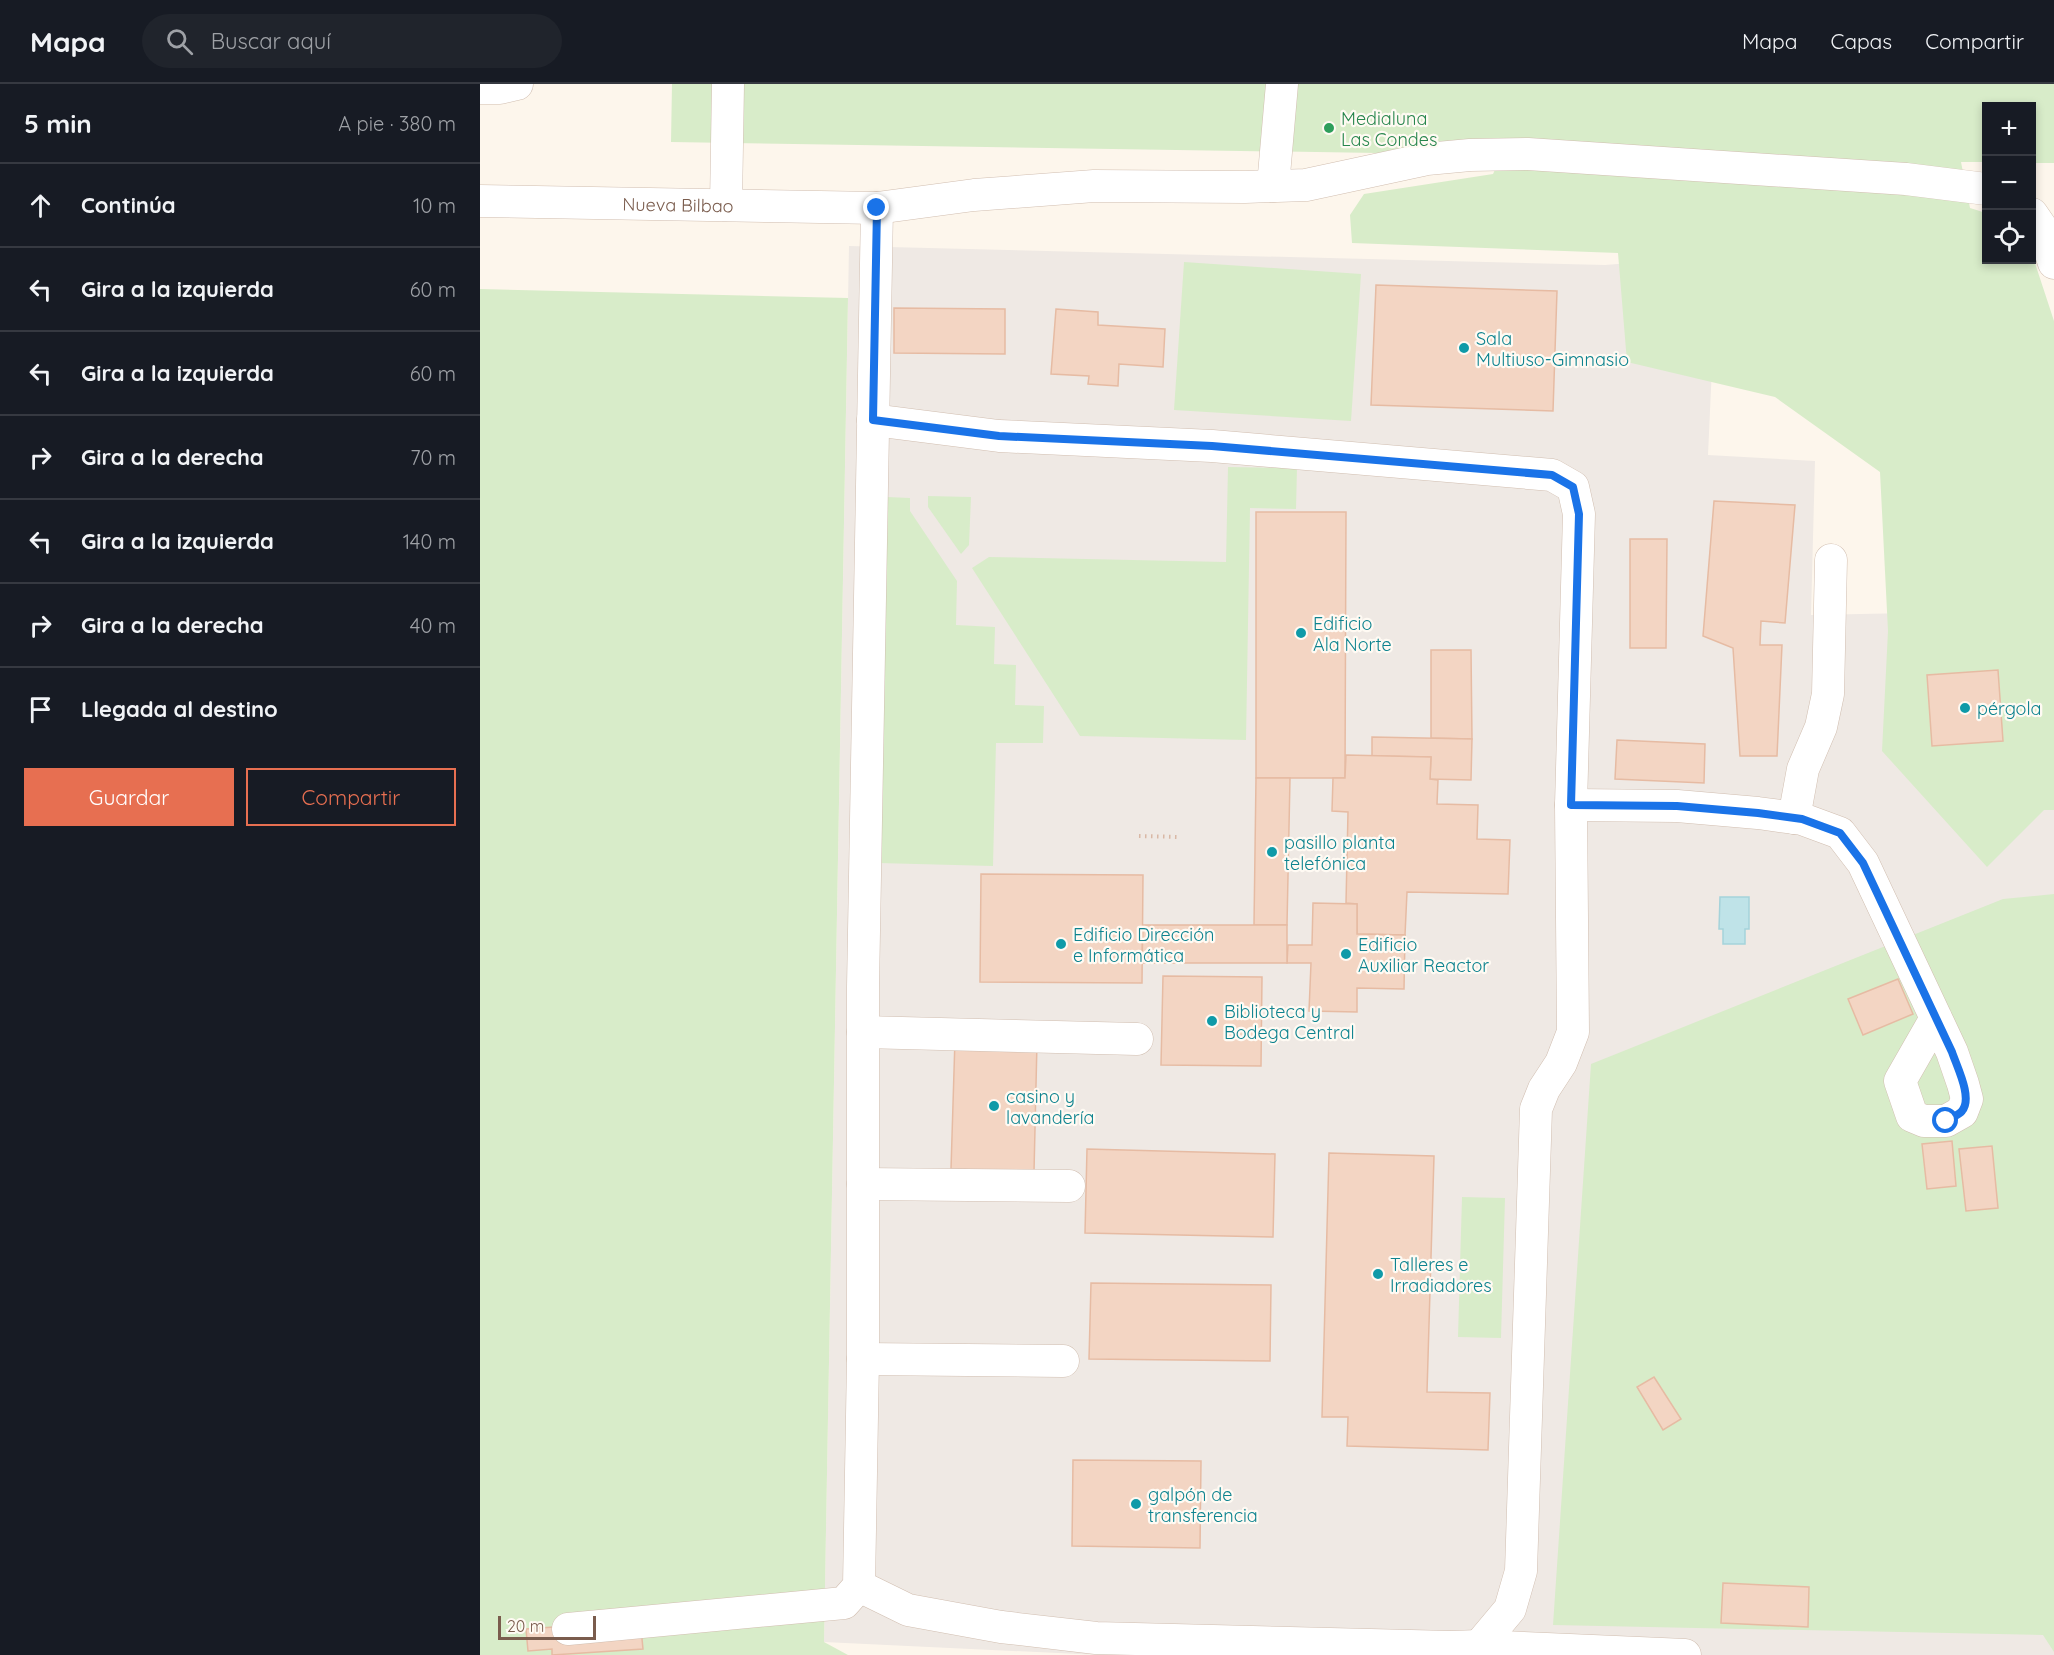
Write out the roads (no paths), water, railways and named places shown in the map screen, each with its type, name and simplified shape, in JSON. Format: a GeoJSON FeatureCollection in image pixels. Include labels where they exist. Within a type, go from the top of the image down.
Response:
{"type":"FeatureCollection","features":[{"type":"Feature","properties":{"kind":"street"},"geometry":{"type":"LineString","coordinates":[[480,88],[500,88],[517,84]]}},
{"type":"Feature","properties":{"kind":"street"},"geometry":{"type":"LineString","coordinates":[[726,205],[728,84]]}},
{"type":"Feature","properties":{"kind":"street"},"geometry":{"type":"LineString","coordinates":[[1273,186],[1282,84]]}},
{"type":"Feature","properties":{"kind":"street","name":"Nueva Bilbao"},"geometry":{"type":"LineString","coordinates":[[480,201],[877,208],[974,195],[1083,187],[1306,185],[1427,159],[1470,155],[1528,154],[1906,179],[1982,188]]}},
{"type":"Feature","properties":{"kind":"street"},"geometry":{"type":"LineString","coordinates":[[568,1629],[844,1604],[858,1586],[863,1359],[863,1032],[877,208]]}},
{"type":"Feature","properties":{"kind":"street"},"geometry":{"type":"LineString","coordinates":[[2036,221],[2043,230],[2054,263]]}},
{"type":"Feature","properties":{"kind":"street"},"geometry":{"type":"LineString","coordinates":[[873,420],[999,436],[1212,446],[1552,475],[1573,487],[1579,514],[1571,805],[1573,1032],[1562,1063],[1544,1089],[1536,1109],[1521,1571],[1510,1609],[1479,1646]]}},
{"type":"Feature","properties":{"kind":"street"},"geometry":{"type":"LineString","coordinates":[[1794,818],[1803,769],[1821,727],[1828,694],[1831,560]]}},
{"type":"Feature","properties":{"kind":"street"},"geometry":{"type":"LineString","coordinates":[[1571,805],[1677,806],[1794,818],[1840,833],[1863,863],[1936,1018]]}},
{"type":"Feature","properties":{"kind":"street"},"geometry":{"type":"LineString","coordinates":[[863,1032],[1137,1039]]}},
{"type":"Feature","properties":{"kind":"street"},"geometry":{"type":"LineString","coordinates":[[863,1184],[1069,1186]]}},
{"type":"Feature","properties":{"kind":"street"},"geometry":{"type":"LineString","coordinates":[[863,1359],[1063,1361]]}},
{"type":"Feature","properties":{"kind":"street"},"geometry":{"type":"LineString","coordinates":[[858,1586],[908,1610],[1001,1627],[1096,1638],[1479,1646],[1685,1655]]}},
{"type":"Feature","properties":{"kind":"water"},"geometry":{"type":"Polygon","coordinates":[[[1720,897],[1749,897],[1749,929],[1745,929],[1745,944],[1723,944],[1723,929],[1719,929],[1720,897]]]}},
{"type":"Feature","properties":{"kind":"place","name":"Medialuna Las Condes"},"geometry":{"type":"Point","coordinates":[1329,128]}},
{"type":"Feature","properties":{"kind":"place","name":"Sala Multiuso-Gimnasio"},"geometry":{"type":"Point","coordinates":[1464,348]}},
{"type":"Feature","properties":{"kind":"place","name":"Edificio Ala Norte"},"geometry":{"type":"Point","coordinates":[1301,633]}},
{"type":"Feature","properties":{"kind":"place","name":"pérgola"},"geometry":{"type":"Point","coordinates":[1965,708]}},
{"type":"Feature","properties":{"kind":"place","name":"pasillo planta telefónica"},"geometry":{"type":"Point","coordinates":[1272,852]}},
{"type":"Feature","properties":{"kind":"place","name":"Edificio Dirección e Informática"},"geometry":{"type":"Point","coordinates":[1061,944]}},
{"type":"Feature","properties":{"kind":"place","name":"Edificio Auxiliar Reactor"},"geometry":{"type":"Point","coordinates":[1346,954]}},
{"type":"Feature","properties":{"kind":"place","name":"Biblioteca y Bodega Central"},"geometry":{"type":"Point","coordinates":[1212,1021]}},
{"type":"Feature","properties":{"kind":"place","name":"casino y lavandería"},"geometry":{"type":"Point","coordinates":[994,1106]}},
{"type":"Feature","properties":{"kind":"place","name":"Talleres e Irradiadores"},"geometry":{"type":"Point","coordinates":[1378,1274]}},
{"type":"Feature","properties":{"kind":"place","name":"galpón de transferencia"},"geometry":{"type":"Point","coordinates":[1136,1504]}}]}
